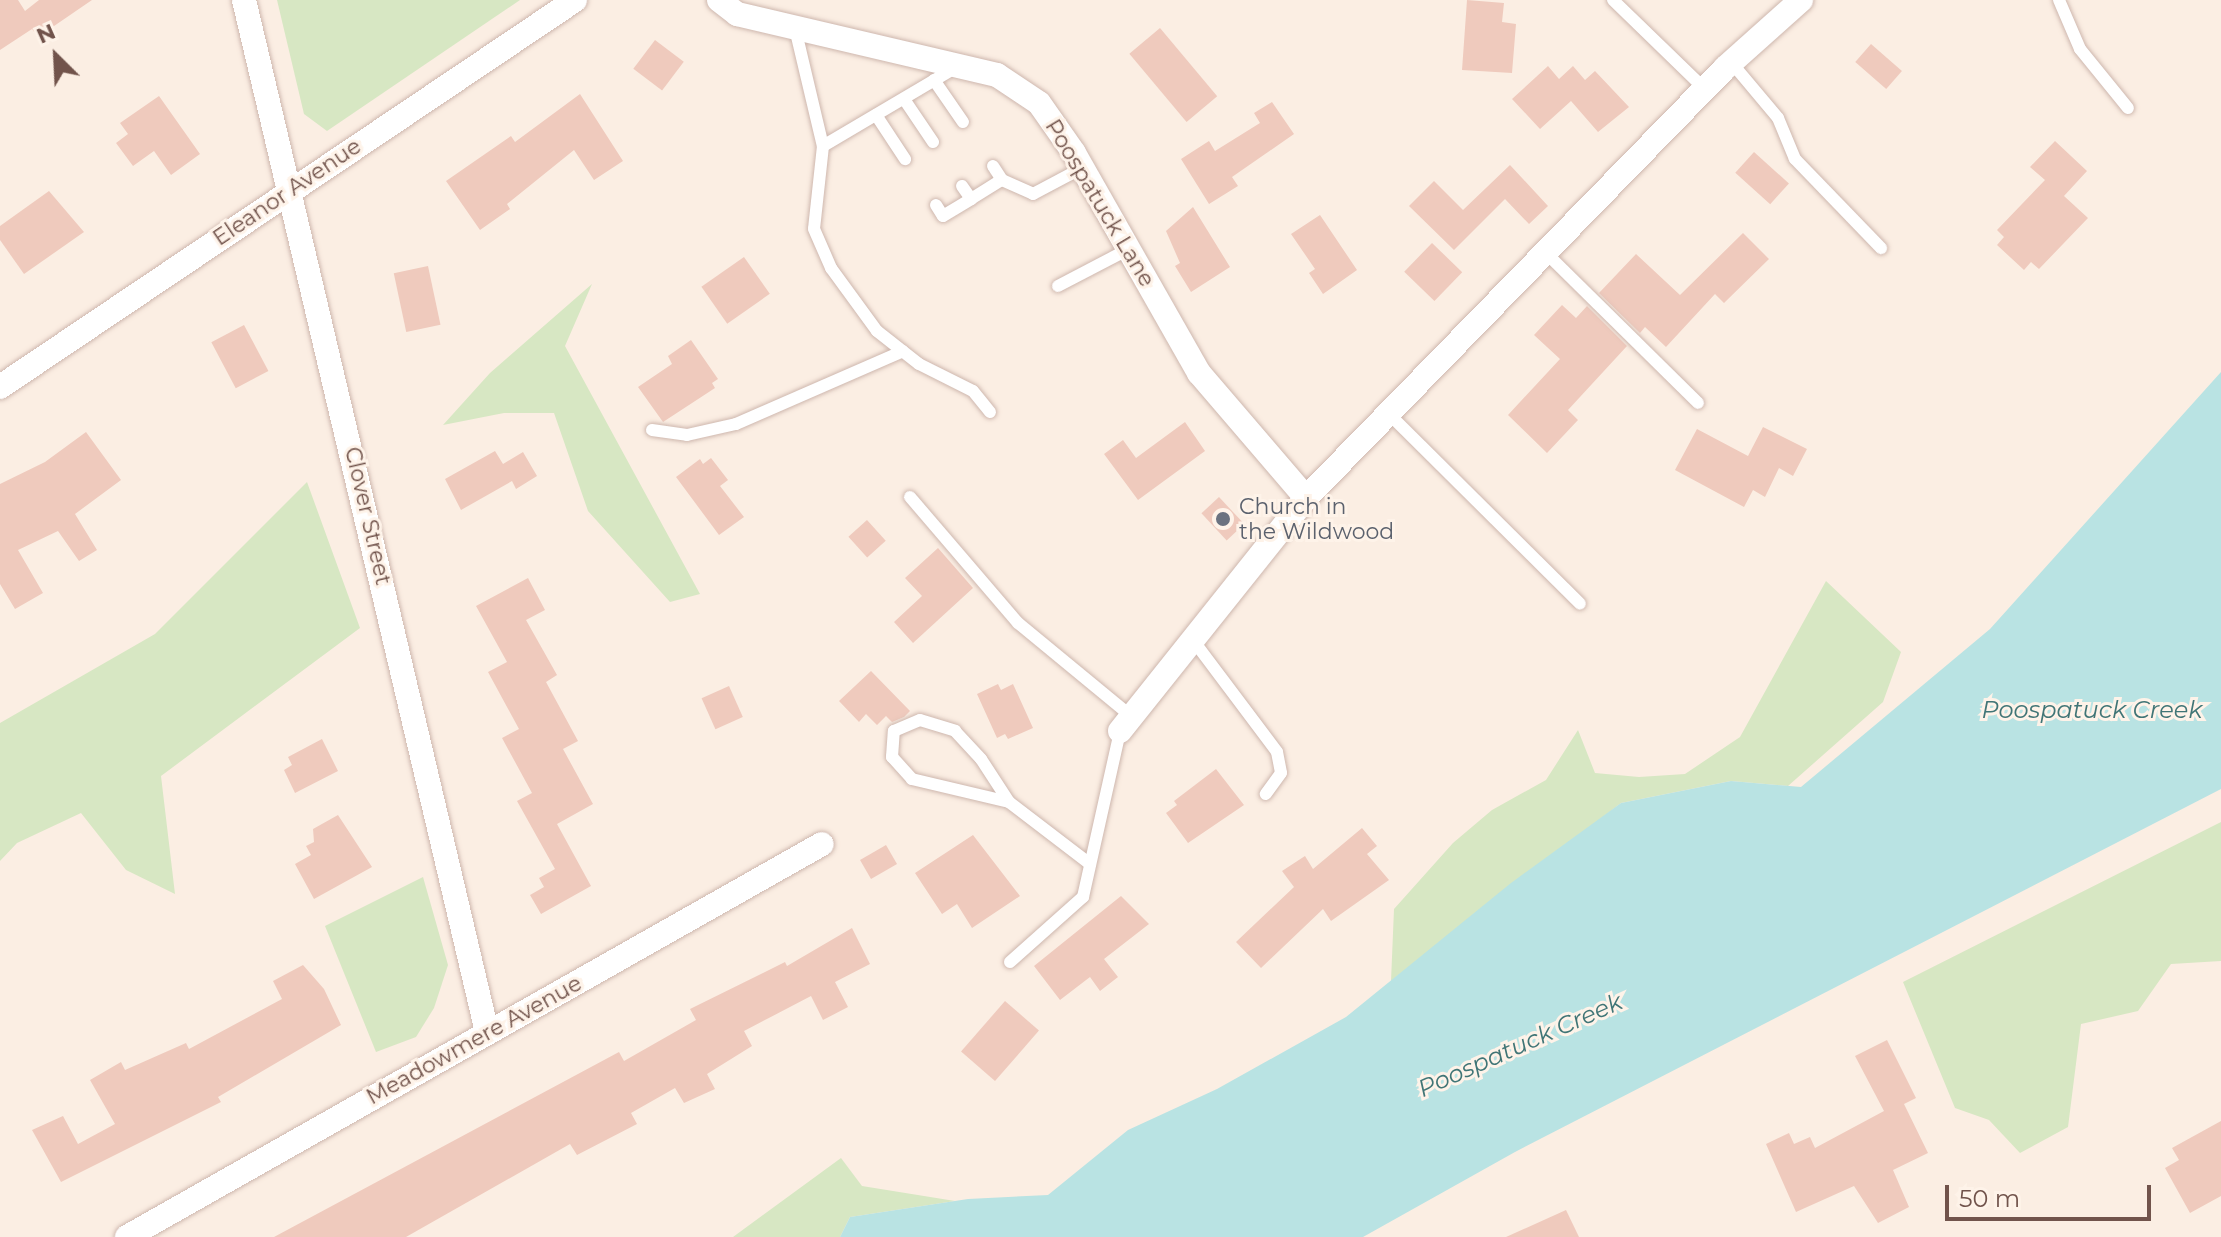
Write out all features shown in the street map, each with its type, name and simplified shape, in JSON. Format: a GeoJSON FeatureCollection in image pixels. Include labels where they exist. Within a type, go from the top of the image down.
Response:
{"type":"FeatureCollection","features":[{"type":"Feature","properties":{"kind":"street","name":"Clover Street"},"geometry":{"type":"LineString","coordinates":[[244,0],[292,188],[487,1032]]}},
{"type":"Feature","properties":{"kind":"street","name":"Eleanor Avenue"},"geometry":{"type":"LineString","coordinates":[[0,387],[575,0]]}},
{"type":"Feature","properties":{"kind":"street","name":"Poospatuck Lane"},"geometry":{"type":"LineString","coordinates":[[719,0],[737,14],[997,75],[1039,103],[1082,168],[1199,373],[1306,498]]}},
{"type":"Feature","properties":{"kind":"street"},"geometry":{"type":"LineString","coordinates":[[1126,724],[1306,498],[1731,62],[1801,0]]}},
{"type":"Feature","properties":{"kind":"street","name":"Meadowmere Avenue"},"geometry":{"type":"LineString","coordinates":[[127,1237],[822,844]]}},
{"type":"Feature","properties":{"kind":"lane"},"geometry":{"type":"LineString","coordinates":[[1613,0],[1705,89]]}},
{"type":"Feature","properties":{"kind":"lane"},"geometry":{"type":"LineString","coordinates":[[2059,0],[2080,49],[2128,108]]}},
{"type":"Feature","properties":{"kind":"lane"},"geometry":{"type":"LineString","coordinates":[[795,28],[823,146],[814,229],[831,268],[877,331],[903,351],[973,391],[990,412]]}},
{"type":"Feature","properties":{"kind":"lane"},"geometry":{"type":"LineString","coordinates":[[1731,62],[1778,118],[1795,159],[1881,248]]}},
{"type":"Feature","properties":{"kind":"lane"},"geometry":{"type":"LineString","coordinates":[[823,146],[959,65]]}},
{"type":"Feature","properties":{"kind":"lane"},"geometry":{"type":"LineString","coordinates":[[934,80],[963,122]]}},
{"type":"Feature","properties":{"kind":"lane"},"geometry":{"type":"LineString","coordinates":[[904,99],[933,142]]}},
{"type":"Feature","properties":{"kind":"lane"},"geometry":{"type":"LineString","coordinates":[[876,115],[905,159]]}},
{"type":"Feature","properties":{"kind":"lane"},"geometry":{"type":"LineString","coordinates":[[993,166],[1002,180],[1033,194],[1082,168]]}},
{"type":"Feature","properties":{"kind":"lane"},"geometry":{"type":"LineString","coordinates":[[936,205],[943,216],[1002,180]]}},
{"type":"Feature","properties":{"kind":"lane"},"geometry":{"type":"LineString","coordinates":[[962,186],[971,199]]}},
{"type":"Feature","properties":{"kind":"lane"},"geometry":{"type":"LineString","coordinates":[[1058,286],[1127,250]]}},
{"type":"Feature","properties":{"kind":"lane"},"geometry":{"type":"LineString","coordinates":[[1547,254],[1698,403]]}},
{"type":"Feature","properties":{"kind":"lane"},"geometry":{"type":"LineString","coordinates":[[652,430],[687,435],[736,424],[903,351]]}},
{"type":"Feature","properties":{"kind":"lane"},"geometry":{"type":"LineString","coordinates":[[1389,414],[1580,604]]}},
{"type":"Feature","properties":{"kind":"lane"},"geometry":{"type":"LineString","coordinates":[[910,497],[1018,623],[1126,724],[1083,897],[1010,962]]}},
{"type":"Feature","properties":{"kind":"lane"},"geometry":{"type":"LineString","coordinates":[[1193,640],[1277,752],[1281,773],[1266,794]]}},
{"type":"Feature","properties":{"kind":"lane"},"geometry":{"type":"LineString","coordinates":[[1009,802],[912,779],[892,757],[894,731],[920,720],[955,731],[981,759],[1009,802],[1090,864]]}},
{"type":"Feature","properties":{"kind":"green space"},"geometry":{"type":"Polygon","coordinates":[[[277,0],[520,0],[327,131],[304,114],[277,0]]]}},
{"type":"Feature","properties":{"kind":"green space"},"geometry":{"type":"Polygon","coordinates":[[[592,284],[565,346],[700,594],[670,602],[588,511],[554,413],[504,413],[443,425],[490,373],[592,284]]]}},
{"type":"Feature","properties":{"kind":"green space"},"geometry":{"type":"Polygon","coordinates":[[[307,482],[360,628],[161,776],[175,894],[126,870],[81,813],[17,843],[0,861],[0,723],[155,634],[307,482]]]}},
{"type":"Feature","properties":{"kind":"green space"},"geometry":{"type":"Polygon","coordinates":[[[1826,581],[1901,652],[1883,702],[1788,786],[1731,781],[1621,803],[1391,981],[1394,909],[1453,843],[1492,810],[1546,780],[1578,730],[1595,773],[1639,777],[1685,774],[1740,737],[1826,581]]]}},
{"type":"Feature","properties":{"kind":"green space"},"geometry":{"type":"Polygon","coordinates":[[[2221,822],[2221,961],[2171,964],[2138,1011],[2081,1024],[2068,1127],[2020,1153],[1989,1120],[1955,1108],[1903,982],[2221,822]]]}},
{"type":"Feature","properties":{"kind":"green space"},"geometry":{"type":"Polygon","coordinates":[[[423,877],[448,965],[434,1008],[416,1037],[376,1052],[325,926],[423,877]]]}},
{"type":"Feature","properties":{"kind":"green space"},"geometry":{"type":"Polygon","coordinates":[[[841,1158],[862,1186],[955,1201],[850,1217],[840,1237],[733,1237],[841,1158]]]}},
{"type":"Feature","properties":{"kind":"water","name":"Poospatuck Creek"},"geometry":{"type":"Polygon","coordinates":[[[2221,372],[2221,789],[1515,1152],[1363,1237],[840,1237],[850,1217],[968,1199],[1048,1195],[1128,1130],[1217,1089],[1346,1017],[1511,883],[1621,803],[1731,781],[1801,787],[1990,629],[2221,372]]]}},
{"type":"Feature","properties":{"kind":"building"},"geometry":{"type":"Polygon","coordinates":[[[0,0],[18,0],[25,11],[39,0],[92,0],[38,37],[32,29],[0,50],[0,0]]]}},
{"type":"Feature","properties":{"kind":"building"},"geometry":{"type":"Polygon","coordinates":[[[1467,0],[1504,3],[1502,22],[1516,24],[1512,73],[1462,70],[1467,0]]]}},
{"type":"Feature","properties":{"kind":"building"},"geometry":{"type":"Polygon","coordinates":[[[1160,28],[1217,96],[1187,122],[1129,54],[1160,28]]]}},
{"type":"Feature","properties":{"kind":"building"},"geometry":{"type":"Polygon","coordinates":[[[655,40],[684,62],[662,90],[633,69],[655,40]]]}},
{"type":"Feature","properties":{"kind":"building"},"geometry":{"type":"Polygon","coordinates":[[[1871,44],[1902,71],[1886,89],[1855,62],[1871,44]]]}},
{"type":"Feature","properties":{"kind":"building"},"geometry":{"type":"Polygon","coordinates":[[[1548,66],[1559,79],[1573,66],[1585,80],[1595,71],[1629,107],[1598,132],[1571,101],[1540,129],[1512,99],[1548,66]]]}},
{"type":"Feature","properties":{"kind":"building"},"geometry":{"type":"Polygon","coordinates":[[[580,94],[623,161],[594,180],[574,150],[507,204],[510,209],[480,230],[446,181],[511,136],[515,142],[580,94]]]}},
{"type":"Feature","properties":{"kind":"building"},"geometry":{"type":"Polygon","coordinates":[[[159,96],[200,154],[171,175],[154,151],[133,166],[116,143],[128,134],[120,123],[159,96]]]}},
{"type":"Feature","properties":{"kind":"building"},"geometry":{"type":"Polygon","coordinates":[[[1272,102],[1294,134],[1232,177],[1238,186],[1209,204],[1181,159],[1209,141],[1215,151],[1260,123],[1254,113],[1272,102]]]}},
{"type":"Feature","properties":{"kind":"building"},"geometry":{"type":"Polygon","coordinates":[[[2055,141],[2087,171],[2064,196],[2088,218],[2039,269],[2031,262],[2024,270],[1997,245],[2004,237],[1997,230],[2045,180],[2030,167],[2055,141]]]}},
{"type":"Feature","properties":{"kind":"building"},"geometry":{"type":"Polygon","coordinates":[[[1754,152],[1789,183],[1770,204],[1735,173],[1754,152]]]}},
{"type":"Feature","properties":{"kind":"building"},"geometry":{"type":"Polygon","coordinates":[[[1510,165],[1548,206],[1529,224],[1505,199],[1454,250],[1409,206],[1434,181],[1463,210],[1510,165]]]}},
{"type":"Feature","properties":{"kind":"building"},"geometry":{"type":"Polygon","coordinates":[[[49,191],[84,232],[24,274],[0,240],[0,226],[49,191]]]}},
{"type":"Feature","properties":{"kind":"building"},"geometry":{"type":"Polygon","coordinates":[[[1193,207],[1230,267],[1191,292],[1175,266],[1180,263],[1166,231],[1193,207]]]}},
{"type":"Feature","properties":{"kind":"building"},"geometry":{"type":"Polygon","coordinates":[[[1320,215],[1357,270],[1323,294],[1309,273],[1315,269],[1291,234],[1320,215]]]}},
{"type":"Feature","properties":{"kind":"building"},"geometry":{"type":"Polygon","coordinates":[[[1743,233],[1769,259],[1724,303],[1715,294],[1666,347],[1645,327],[1640,333],[1599,293],[1636,254],[1680,295],[1743,233]]]}},
{"type":"Feature","properties":{"kind":"building"},"geometry":{"type":"Polygon","coordinates":[[[1432,243],[1462,272],[1434,301],[1404,272],[1432,243]]]}},
{"type":"Feature","properties":{"kind":"building"},"geometry":{"type":"Polygon","coordinates":[[[744,257],[770,294],[727,324],[701,287],[744,257]]]}},
{"type":"Feature","properties":{"kind":"building"},"geometry":{"type":"Polygon","coordinates":[[[428,266],[440,325],[406,332],[394,273],[428,266]]]}},
{"type":"Feature","properties":{"kind":"building"},"geometry":{"type":"Polygon","coordinates":[[[1562,305],[1576,318],[1587,306],[1627,346],[1568,410],[1578,420],[1547,453],[1508,415],[1560,359],[1534,335],[1562,305]]]}},
{"type":"Feature","properties":{"kind":"building"},"geometry":{"type":"Polygon","coordinates":[[[244,325],[268,371],[236,388],[211,342],[244,325]]]}},
{"type":"Feature","properties":{"kind":"building"},"geometry":{"type":"Polygon","coordinates":[[[691,340],[718,379],[712,383],[715,388],[663,422],[638,387],[672,364],[668,356],[691,340]]]}},
{"type":"Feature","properties":{"kind":"building"},"geometry":{"type":"Polygon","coordinates":[[[1185,422],[1205,451],[1138,500],[1104,454],[1123,440],[1136,458],[1185,422]]]}},
{"type":"Feature","properties":{"kind":"building"},"geometry":{"type":"Polygon","coordinates":[[[1763,427],[1807,449],[1793,476],[1779,468],[1765,497],[1753,490],[1744,507],[1675,470],[1697,429],[1748,456],[1763,427]]]}},
{"type":"Feature","properties":{"kind":"building"},"geometry":{"type":"Polygon","coordinates":[[[86,432],[121,480],[75,514],[97,550],[79,561],[58,531],[18,550],[43,593],[15,609],[0,584],[0,484],[45,462],[86,432]]]}},
{"type":"Feature","properties":{"kind":"building"},"geometry":{"type":"Polygon","coordinates":[[[495,451],[503,464],[523,452],[537,476],[516,489],[512,481],[461,510],[445,479],[495,451]]]}},
{"type":"Feature","properties":{"kind":"building"},"geometry":{"type":"Polygon","coordinates":[[[711,458],[728,480],[720,486],[744,517],[719,535],[676,477],[700,459],[703,464],[711,458]]]}},
{"type":"Feature","properties":{"kind":"building","name":"Church in the Wildwood"},"geometry":{"type":"Polygon","coordinates":[[[1219,497],[1244,524],[1227,540],[1201,513],[1219,497]]]}},
{"type":"Feature","properties":{"kind":"building"},"geometry":{"type":"Polygon","coordinates":[[[867,520],[886,541],[867,558],[848,537],[867,520]]]}},
{"type":"Feature","properties":{"kind":"building"},"geometry":{"type":"Polygon","coordinates":[[[938,548],[973,588],[913,643],[894,622],[922,596],[905,578],[938,548]]]}},
{"type":"Feature","properties":{"kind":"building"},"geometry":{"type":"Polygon","coordinates":[[[528,578],[545,610],[526,620],[557,675],[546,682],[578,741],[563,749],[593,804],[557,824],[591,886],[541,914],[530,895],[544,887],[539,878],[555,869],[517,801],[532,793],[502,738],[519,729],[488,672],[507,662],[476,606],[528,578]]]}},
{"type":"Feature","properties":{"kind":"building"},"geometry":{"type":"Polygon","coordinates":[[[871,671],[910,711],[904,717],[892,722],[886,716],[877,725],[866,714],[859,722],[839,701],[871,671]]]}},
{"type":"Feature","properties":{"kind":"building"},"geometry":{"type":"Polygon","coordinates":[[[998,684],[1001,690],[1013,684],[1033,728],[1008,739],[1005,734],[997,738],[977,694],[998,684]]]}},
{"type":"Feature","properties":{"kind":"building"},"geometry":{"type":"Polygon","coordinates":[[[729,686],[743,717],[715,729],[702,698],[729,686]]]}},
{"type":"Feature","properties":{"kind":"building"},"geometry":{"type":"Polygon","coordinates":[[[322,739],[338,771],[295,793],[284,770],[292,765],[288,757],[322,739]]]}},
{"type":"Feature","properties":{"kind":"building"},"geometry":{"type":"Polygon","coordinates":[[[1216,769],[1244,805],[1188,843],[1166,813],[1177,805],[1174,801],[1216,769]]]}},
{"type":"Feature","properties":{"kind":"building"},"geometry":{"type":"Polygon","coordinates":[[[338,815],[372,867],[314,899],[295,864],[311,855],[306,846],[314,842],[313,829],[338,815]]]}},
{"type":"Feature","properties":{"kind":"building"},"geometry":{"type":"Polygon","coordinates":[[[1362,828],[1377,846],[1367,854],[1389,880],[1331,921],[1323,909],[1261,968],[1236,942],[1294,887],[1282,871],[1305,856],[1313,869],[1362,828]]]}},
{"type":"Feature","properties":{"kind":"building"},"geometry":{"type":"Polygon","coordinates":[[[973,835],[1020,896],[972,928],[957,904],[942,914],[915,873],[973,835]]]}},
{"type":"Feature","properties":{"kind":"building"},"geometry":{"type":"Polygon","coordinates":[[[886,845],[897,864],[871,879],[860,860],[886,845]]]}},
{"type":"Feature","properties":{"kind":"building"},"geometry":{"type":"Polygon","coordinates":[[[1121,896],[1149,924],[1104,959],[1118,977],[1100,991],[1090,977],[1060,1000],[1034,966],[1121,896]]]}},
{"type":"Feature","properties":{"kind":"building"},"geometry":{"type":"Polygon","coordinates":[[[852,928],[870,964],[835,982],[848,1007],[823,1020],[811,996],[744,1031],[752,1046],[707,1074],[715,1089],[684,1103],[675,1088],[631,1113],[637,1124],[577,1155],[570,1144],[406,1237],[274,1237],[619,1052],[624,1061],[696,1020],[690,1009],[785,962],[787,966],[852,928]]]}},
{"type":"Feature","properties":{"kind":"building"},"geometry":{"type":"Polygon","coordinates":[[[303,965],[324,989],[341,1025],[218,1097],[221,1102],[61,1182],[32,1130],[63,1116],[78,1144],[115,1124],[90,1080],[121,1062],[125,1070],[186,1043],[189,1049],[282,999],[273,981],[303,965]]]}},
{"type":"Feature","properties":{"kind":"building"},"geometry":{"type":"Polygon","coordinates":[[[1005,1001],[1039,1031],[995,1081],[961,1052],[1005,1001]]]}},
{"type":"Feature","properties":{"kind":"building"},"geometry":{"type":"Polygon","coordinates":[[[1887,1040],[1916,1098],[1904,1104],[1928,1153],[1893,1170],[1909,1207],[1878,1223],[1854,1186],[1796,1212],[1766,1144],[1789,1133],[1794,1144],[1810,1137],[1815,1148],[1884,1111],[1855,1056],[1887,1040]]]}},
{"type":"Feature","properties":{"kind":"building"},"geometry":{"type":"Polygon","coordinates":[[[2221,1121],[2221,1196],[2190,1213],[2165,1168],[2179,1160],[2172,1148],[2221,1121]]]}},
{"type":"Feature","properties":{"kind":"building"},"geometry":{"type":"Polygon","coordinates":[[[1566,1210],[1579,1237],[1506,1237],[1566,1210]]]}},
{"type":"Feature","properties":{"kind":"place","name":"Church in the Wildwood"},"geometry":{"type":"Point","coordinates":[1223,519]}}]}
